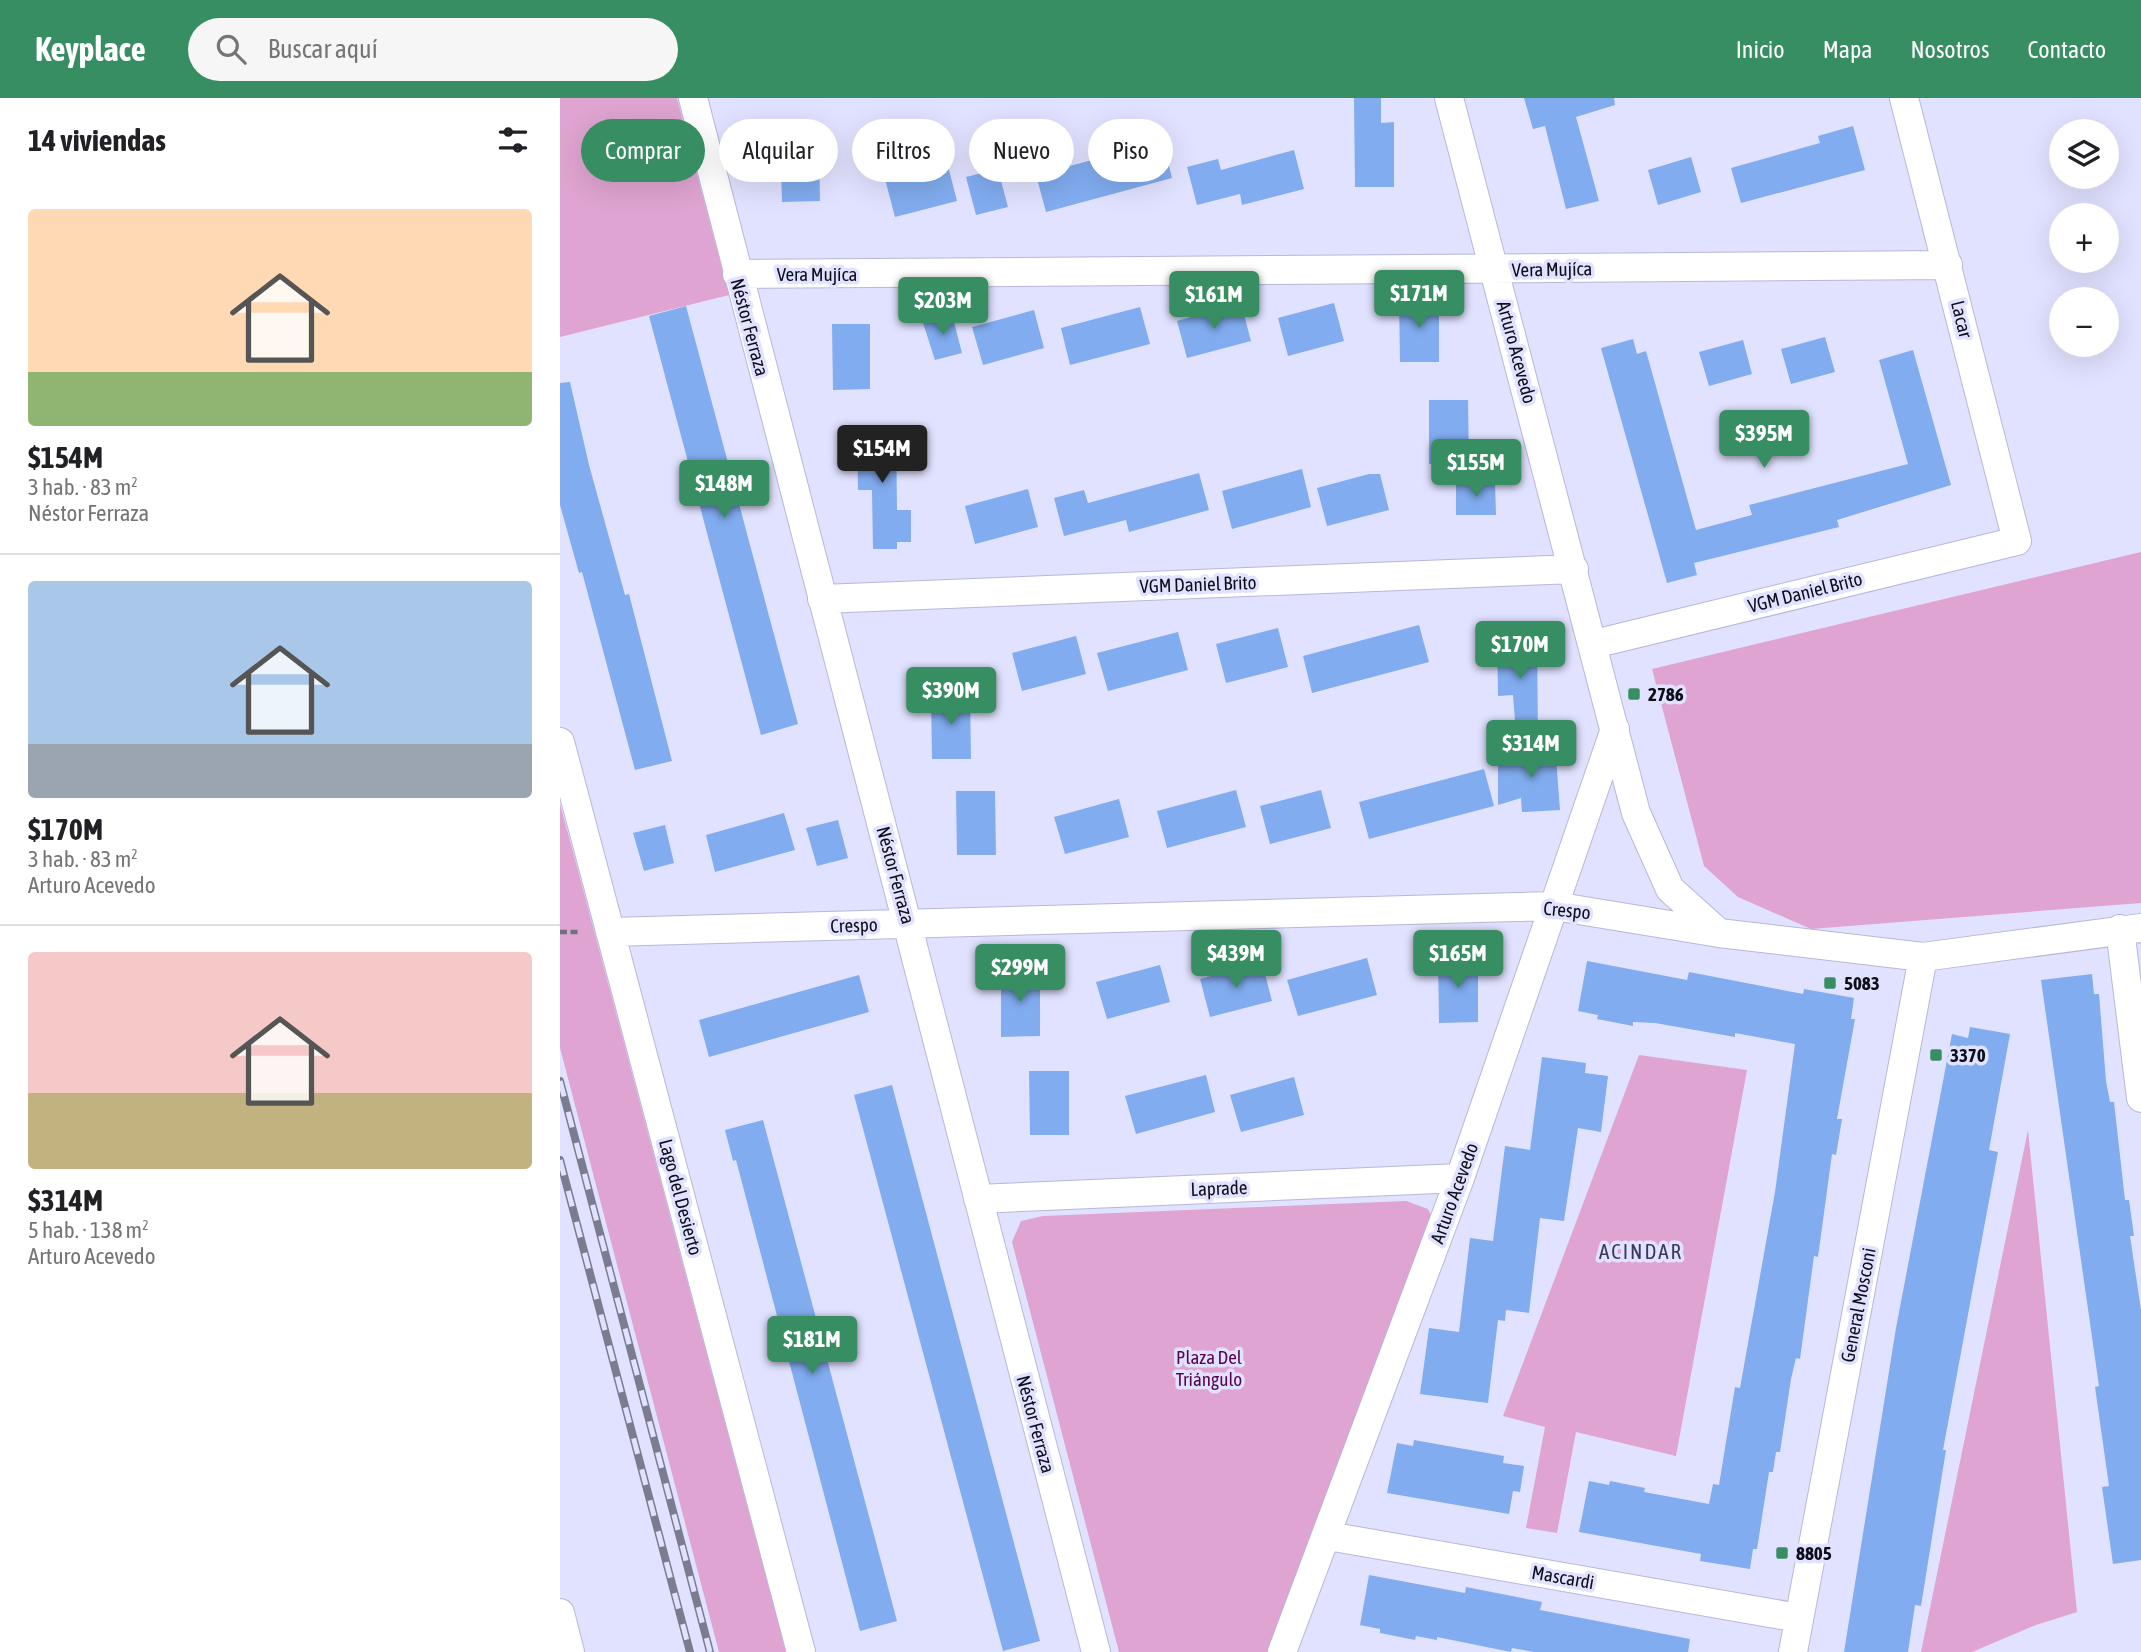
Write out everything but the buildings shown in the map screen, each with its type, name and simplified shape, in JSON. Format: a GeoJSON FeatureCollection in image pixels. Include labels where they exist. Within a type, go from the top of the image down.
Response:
{"type":"FeatureCollection","features":[{"type":"Feature","properties":{"kind":"street","name":"Néstor Ferraza"},"geometry":{"type":"LineString","coordinates":[[693,98],[822,599],[910,924],[978,1199],[1096,1652]]}},
{"type":"Feature","properties":{"kind":"street","name":"Arturo Acevedo"},"geometry":{"type":"LineString","coordinates":[[1449,98],[1594,644],[1636,813],[1670,889],[1718,933]]}},
{"type":"Feature","properties":{"kind":"street","name":"Lacar"},"geometry":{"type":"LineString","coordinates":[[1904,98],[2017,541]]}},
{"type":"Feature","properties":{"kind":"street","name":"Vera Mujíca"},"geometry":{"type":"LineString","coordinates":[[737,274],[1948,265]]}},
{"type":"Feature","properties":{"kind":"street","name":"VGM Daniel Brito"},"geometry":{"type":"LineString","coordinates":[[1594,644],[2017,541]]}},
{"type":"Feature","properties":{"kind":"street","name":"VGM Daniel Brito"},"geometry":{"type":"LineString","coordinates":[[822,599],[1574,569]]}},
{"type":"Feature","properties":{"kind":"street","name":"Arturo Acevedo"},"geometry":{"type":"LineString","coordinates":[[1282,1652],[1328,1536],[1460,1178],[1615,729]]}},
{"type":"Feature","properties":{"kind":"street","name":"Lago del Desierto"},"geometry":{"type":"LineString","coordinates":[[560,742],[801,1652]]}},
{"type":"Feature","properties":{"kind":"street","name":"Crespo"},"geometry":{"type":"LineString","coordinates":[[610,932],[1554,906],[1718,933],[1923,957],[2131,928]]}},
{"type":"Feature","properties":{"kind":"street"},"geometry":{"type":"LineString","coordinates":[[2131,928],[2141,1098]]}},
{"type":"Feature","properties":{"kind":"street","name":"General Mosconi"},"geometry":{"type":"LineString","coordinates":[[1793,1652],[1923,957]]}},
{"type":"Feature","properties":{"kind":"street","name":"Laprade"},"geometry":{"type":"LineString","coordinates":[[978,1199],[1460,1178]]}},
{"type":"Feature","properties":{"kind":"street","name":"Mascardi"},"geometry":{"type":"LineString","coordinates":[[1328,1536],[1799,1618]]}},
{"type":"Feature","properties":{"kind":"street"},"geometry":{"type":"LineString","coordinates":[[560,1613],[570,1652]]}},
{"type":"Feature","properties":{"kind":"green space"},"geometry":{"type":"Polygon","coordinates":[[[560,98],[677,98],[683,119],[581,119],[581,182],[699,182],[729,295],[560,337],[560,98]]]}},
{"type":"Feature","properties":{"kind":"green space"},"geometry":{"type":"Polygon","coordinates":[[[2141,552],[2141,903],[1811,929],[1738,897],[1704,866],[1652,669],[2141,552]]]}},
{"type":"Feature","properties":{"kind":"green space"},"geometry":{"type":"Polygon","coordinates":[[[560,804],[786,1652],[719,1652],[560,1048],[560,804]]]}},
{"type":"Feature","properties":{"kind":"green space"},"geometry":{"type":"Polygon","coordinates":[[[1639,1055],[1747,1070],[1676,1456],[1576,1432],[1557,1533],[1526,1528],[1545,1427],[1503,1416],[1639,1055]]]}},
{"type":"Feature","properties":{"kind":"green space"},"geometry":{"type":"Polygon","coordinates":[[[2028,1130],[2077,1612],[2036,1625],[1972,1652],[1921,1652],[2028,1130]]]}},
{"type":"Feature","properties":{"kind":"green space","name":"Plaza Del Triángulo"},"geometry":{"type":"Polygon","coordinates":[[[1406,1201],[1428,1209],[1435,1223],[1267,1652],[1119,1652],[1012,1242],[1021,1221],[1043,1216],[1406,1201]]]}},
{"type":"Feature","properties":{"kind":"railway"},"geometry":{"type":"LineString","coordinates":[[560,1081],[710,1652]]}},
{"type":"Feature","properties":{"kind":"railway"},"geometry":{"type":"LineString","coordinates":[[560,1160],[690,1652]]}},
{"type":"Feature","properties":{"kind":"place","name":"2786"},"geometry":{"type":"Point","coordinates":[1634,694]}},
{"type":"Feature","properties":{"kind":"place","name":"5083"},"geometry":{"type":"Point","coordinates":[1830,983]}},
{"type":"Feature","properties":{"kind":"place","name":"3370"},"geometry":{"type":"Point","coordinates":[1936,1055]}},
{"type":"Feature","properties":{"kind":"place","name":"8805"},"geometry":{"type":"Point","coordinates":[1782,1553]}},
{"type":"Feature","properties":{"kind":"district","name":"ACINDAR"},"geometry":{"type":"Point","coordinates":[1641,1252]}}]}
